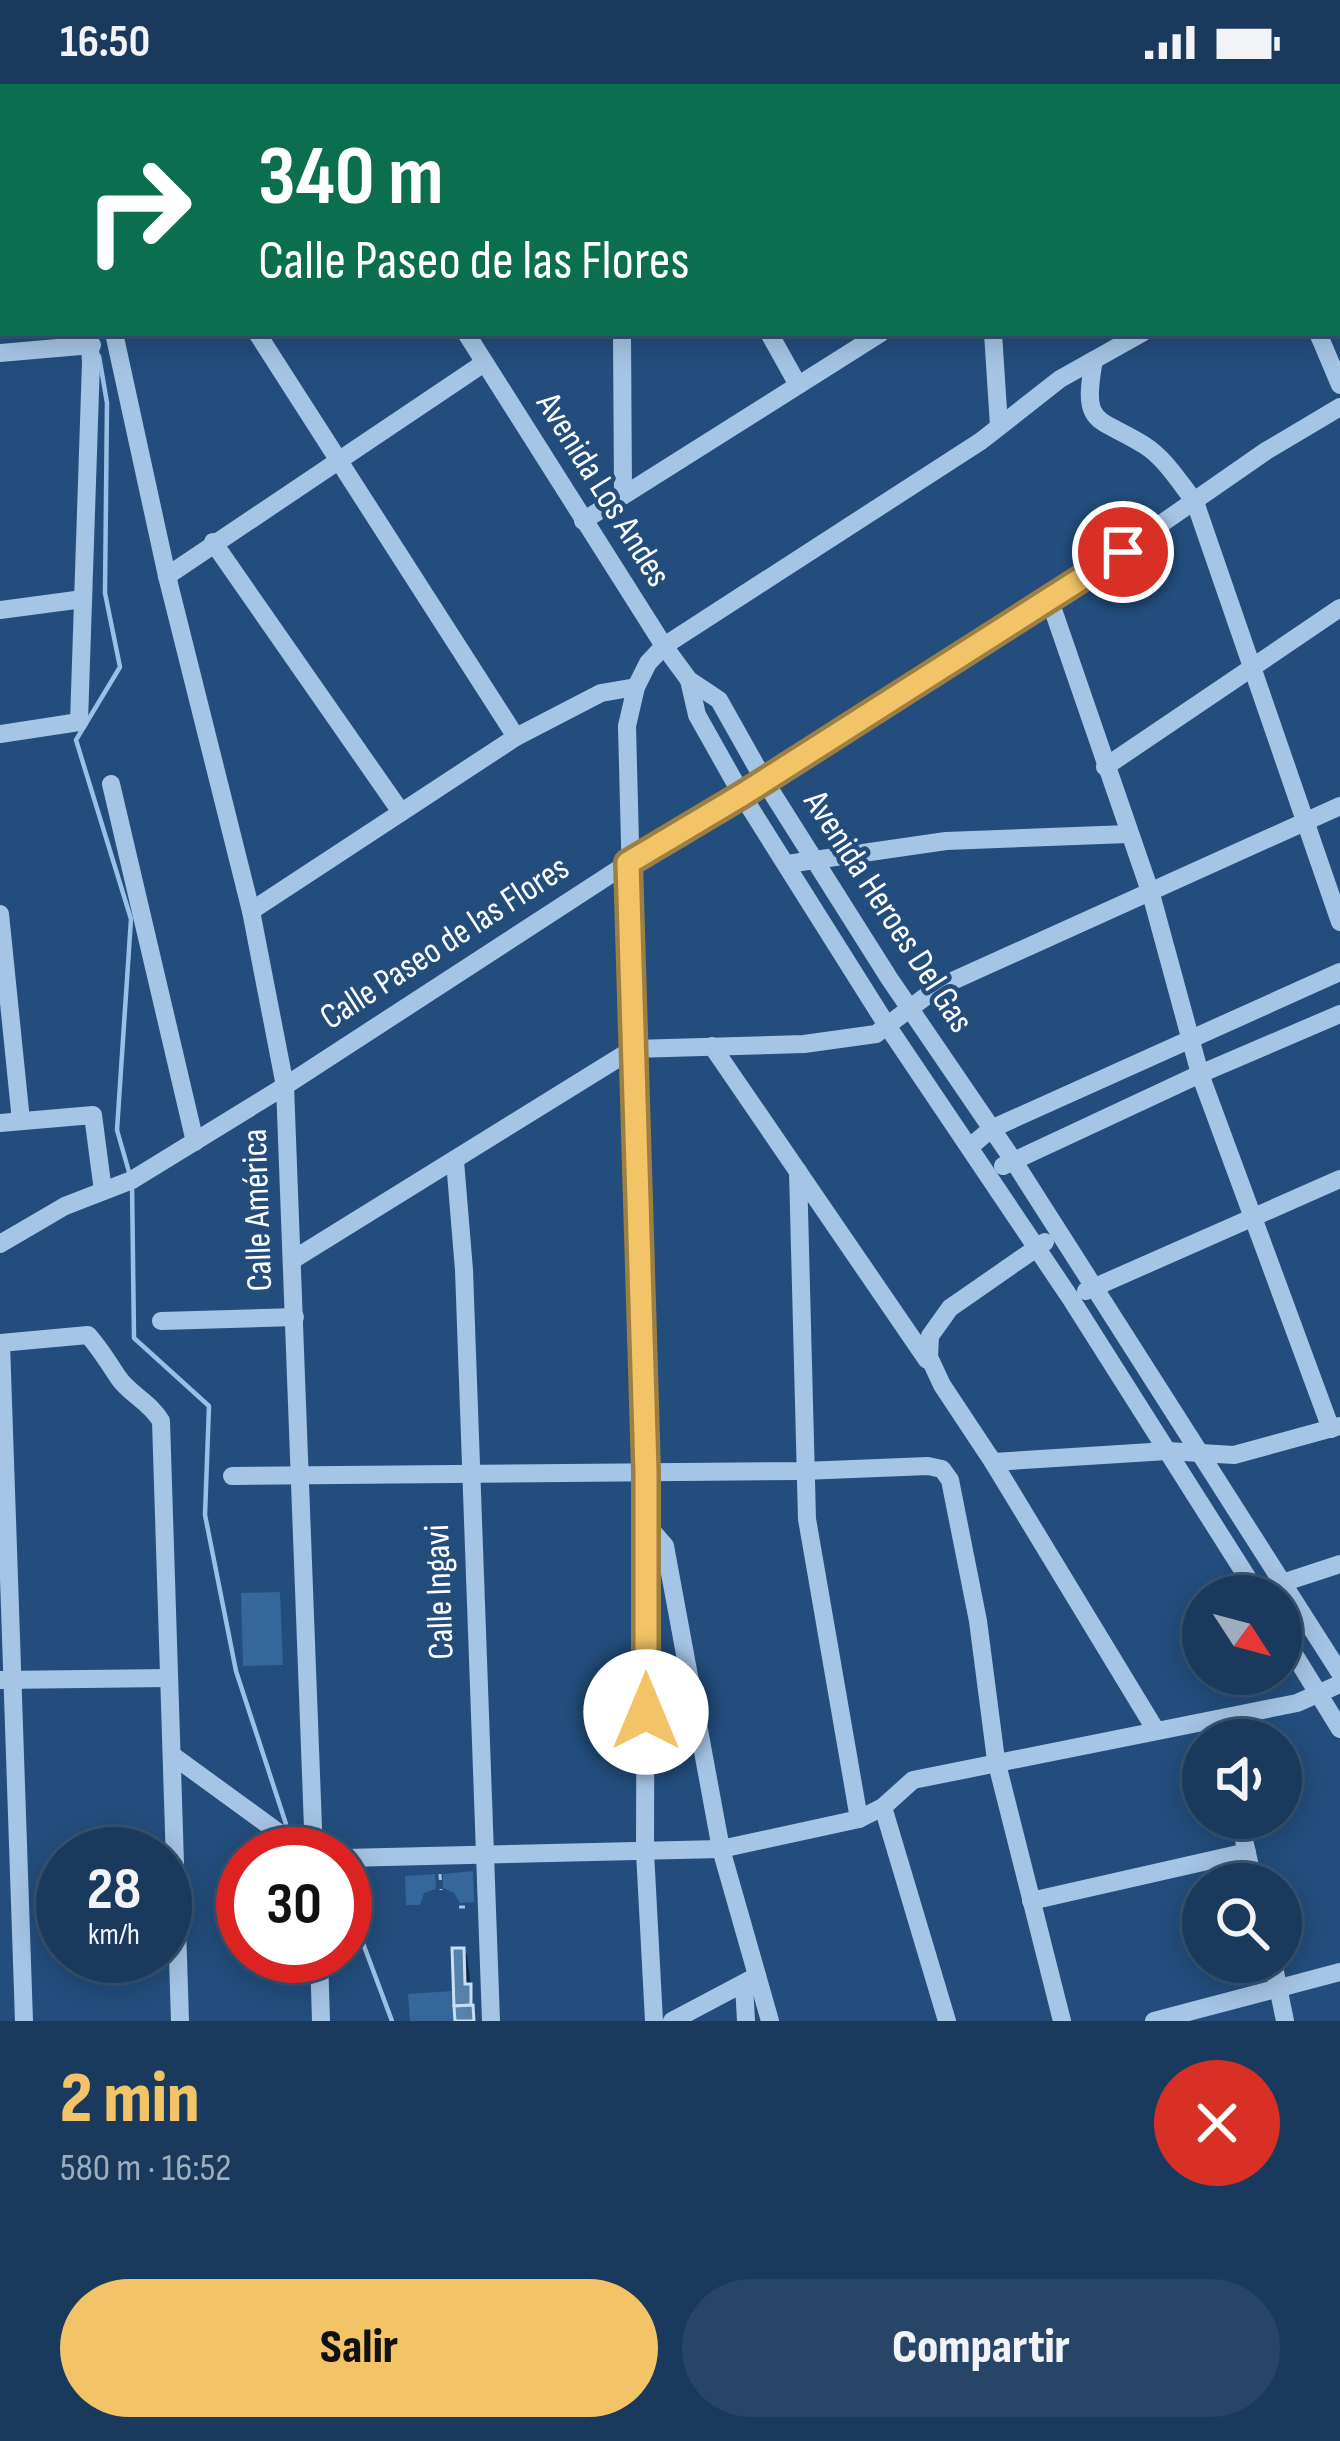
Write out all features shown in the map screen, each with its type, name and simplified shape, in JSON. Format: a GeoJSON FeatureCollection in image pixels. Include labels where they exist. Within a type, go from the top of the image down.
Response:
{"type":"FeatureCollection","features":[{"type":"Feature","properties":{"kind":"street","name":"Calle América"},"geometry":{"type":"LineString","coordinates":[[115,336],[167,576],[251,911],[285,1086],[310,1827]]}},
{"type":"Feature","properties":{"kind":"street"},"geometry":{"type":"LineString","coordinates":[[258,336],[516,737]]}},
{"type":"Feature","properties":{"kind":"street","name":"Avenida Los Andes"},"geometry":{"type":"LineString","coordinates":[[468,336],[689,680]]}},
{"type":"Feature","properties":{"kind":"street"},"geometry":{"type":"LineString","coordinates":[[622,336],[623,494]]}},
{"type":"Feature","properties":{"kind":"street"},"geometry":{"type":"LineString","coordinates":[[771,336],[798,385]]}},
{"type":"Feature","properties":{"kind":"street"},"geometry":{"type":"LineString","coordinates":[[583,521],[876,336]]}},
{"type":"Feature","properties":{"kind":"street"},"geometry":{"type":"LineString","coordinates":[[992,336],[999,426]]}},
{"type":"Feature","properties":{"kind":"street"},"geometry":{"type":"LineString","coordinates":[[654,2021],[645,1852],[646,1471],[628,863],[627,726],[636,687],[647,663],[664,646],[999,426],[1060,379],[1137,336]]}},
{"type":"Feature","properties":{"kind":"street"},"geometry":{"type":"LineString","coordinates":[[1319,336],[1340,385]]}},
{"type":"Feature","properties":{"kind":"street"},"geometry":{"type":"LineString","coordinates":[[0,353],[90,339],[79,722],[0,734]]}},
{"type":"Feature","properties":{"kind":"street"},"geometry":{"type":"LineString","coordinates":[[1094,360],[1090,396],[1094,414],[1104,427],[1148,446],[1195,502],[1340,922]]}},
{"type":"Feature","properties":{"kind":"street"},"geometry":{"type":"LineString","coordinates":[[167,576],[484,363]]}},
{"type":"Feature","properties":{"kind":"street","name":"Calle Paseo de las Flores"},"geometry":{"type":"LineString","coordinates":[[0,1244],[22,1229],[132,1180],[285,1086],[628,863],[1050,602],[1266,452],[1340,407]]}},
{"type":"Feature","properties":{"kind":"street"},"geometry":{"type":"LineString","coordinates":[[213,542],[401,812]]}},
{"type":"Feature","properties":{"kind":"street"},"geometry":{"type":"LineString","coordinates":[[0,610],[83,599]]}},
{"type":"Feature","properties":{"kind":"street"},"geometry":{"type":"LineString","coordinates":[[993,1462],[1167,1450],[1234,1455],[1335,1428],[1200,1074],[1150,894],[1050,602]]}},
{"type":"Feature","properties":{"kind":"street"},"geometry":{"type":"LineString","coordinates":[[1105,767],[1340,608]]}},
{"type":"Feature","properties":{"kind":"street","name":"Avenida Heroes Del Gas"},"geometry":{"type":"LineString","coordinates":[[689,680],[719,700],[764,780],[910,1010],[1060,1233],[1279,1575]]}},
{"type":"Feature","properties":{"kind":"street","name":"Avenida Heroes Del Gas"},"geometry":{"type":"LineString","coordinates":[[689,680],[697,715],[742,795],[888,1028],[1071,1298],[1246,1575]]}},
{"type":"Feature","properties":{"kind":"street"},"geometry":{"type":"LineString","coordinates":[[251,911],[516,737],[601,693],[636,687]]}},
{"type":"Feature","properties":{"kind":"street"},"geometry":{"type":"LineString","coordinates":[[112,784],[195,1142]]}},
{"type":"Feature","properties":{"kind":"street"},"geometry":{"type":"LineString","coordinates":[[294,1259],[632,1049],[853,1039],[888,1028],[937,988],[1340,806]]}},
{"type":"Feature","properties":{"kind":"street"},"geometry":{"type":"LineString","coordinates":[[787,864],[946,841],[1129,834]]}},
{"type":"Feature","properties":{"kind":"street"},"geometry":{"type":"LineString","coordinates":[[0,914],[21,1121]]}},
{"type":"Feature","properties":{"kind":"street"},"geometry":{"type":"LineString","coordinates":[[970,1147],[992,1130],[1340,972]]}},
{"type":"Feature","properties":{"kind":"street"},"geometry":{"type":"LineString","coordinates":[[988,1175],[1200,1074],[1340,1014]]}},
{"type":"Feature","properties":{"kind":"street"},"geometry":{"type":"LineString","coordinates":[[712,1046],[930,1364],[1155,1729]]}},
{"type":"Feature","properties":{"kind":"street"},"geometry":{"type":"LineString","coordinates":[[0,1123],[93,1115],[104,1191]]}},
{"type":"Feature","properties":{"kind":"street","name":"Calle Ingavi"},"geometry":{"type":"LineString","coordinates":[[455,1161],[464,1270],[491,2021]]}},
{"type":"Feature","properties":{"kind":"street"},"geometry":{"type":"LineString","coordinates":[[798,1171],[806,1519],[859,1820]]}},
{"type":"Feature","properties":{"kind":"street"},"geometry":{"type":"LineString","coordinates":[[1071,1298],[1340,1179]]}},
{"type":"Feature","properties":{"kind":"street"},"geometry":{"type":"LineString","coordinates":[[0,1234],[22,1229]]}},
{"type":"Feature","properties":{"kind":"street"},"geometry":{"type":"LineString","coordinates":[[930,1364],[928,1343],[941,1318],[1060,1233]]}},
{"type":"Feature","properties":{"kind":"street"},"geometry":{"type":"LineString","coordinates":[[161,1321],[295,1317]]}},
{"type":"Feature","properties":{"kind":"street"},"geometry":{"type":"LineString","coordinates":[[24,2021],[6,1680],[0,1342],[88,1336],[110,1359],[119,1380],[150,1404],[161,1421],[180,2021]]}},
{"type":"Feature","properties":{"kind":"street"},"geometry":{"type":"LineString","coordinates":[[232,1476],[942,1469],[950,1480],[978,1621],[996,1760],[1062,2021]]}},
{"type":"Feature","properties":{"kind":"street"},"geometry":{"type":"LineString","coordinates":[[646,1524],[665,1546],[721,1849],[751,1980],[770,2021]]}},
{"type":"Feature","properties":{"kind":"street"},"geometry":{"type":"LineString","coordinates":[[1302,1576],[1340,1564]]}},
{"type":"Feature","properties":{"kind":"street","name":"Avenida Heroes Del Gas"},"geometry":{"type":"LineString","coordinates":[[1302,1612],[1340,1673]]}},
{"type":"Feature","properties":{"kind":"street"},"geometry":{"type":"LineString","coordinates":[[1302,1669],[1340,1728]]}},
{"type":"Feature","properties":{"kind":"street"},"geometry":{"type":"LineString","coordinates":[[6,1680],[170,1678]]}},
{"type":"Feature","properties":{"kind":"street"},"geometry":{"type":"LineString","coordinates":[[372,1857],[721,1849],[859,1820],[883,1807],[913,1780],[1318,1696],[1340,1684]]}},
{"type":"Feature","properties":{"kind":"street"},"geometry":{"type":"LineString","coordinates":[[172,1755],[273,1827]]}},
{"type":"Feature","properties":{"kind":"street"},"geometry":{"type":"LineString","coordinates":[[883,1807],[947,2021]]}},
{"type":"Feature","properties":{"kind":"street"},"geometry":{"type":"LineString","coordinates":[[1244,1839],[1249,1863]]}},
{"type":"Feature","properties":{"kind":"street"},"geometry":{"type":"LineString","coordinates":[[1031,1901],[1247,1852]]}},
{"type":"Feature","properties":{"kind":"street"},"geometry":{"type":"LineString","coordinates":[[0,1954],[22,1953]]}},
{"type":"Feature","properties":{"kind":"street"},"geometry":{"type":"LineString","coordinates":[[1154,2021],[1340,1972]]}},
{"type":"Feature","properties":{"kind":"street"},"geometry":{"type":"LineString","coordinates":[[671,2021],[751,1980]]}},
{"type":"Feature","properties":{"kind":"street"},"geometry":{"type":"LineString","coordinates":[[746,2021],[751,1980]]}},
{"type":"Feature","properties":{"kind":"street"},"geometry":{"type":"LineString","coordinates":[[320,1983],[321,2021]]}},
{"type":"Feature","properties":{"kind":"street"},"geometry":{"type":"LineString","coordinates":[[1278,1983],[1285,2021]]}},
{"type":"Feature","properties":{"kind":"shaded area"},"geometry":{"type":"Polygon","coordinates":[[[280,1592],[283,1665],[243,1666],[241,1593],[280,1592]]]}},
{"type":"Feature","properties":{"kind":"shaded area"},"geometry":{"type":"Polygon","coordinates":[[[473,1871],[474,1902],[460,1903],[443,1888],[443,1874],[473,1871]]]}},
{"type":"Feature","properties":{"kind":"shaded area"},"geometry":{"type":"Polygon","coordinates":[[[435,1874],[436,1889],[424,1893],[420,1905],[406,1905],[405,1876],[435,1874]]]}},
{"type":"Feature","properties":{"kind":"shaded area"},"geometry":{"type":"Polygon","coordinates":[[[453,1991],[455,2021],[410,2021],[408,1994],[453,1991]]]}},
{"type":"Feature","properties":{"kind":"building"},"geometry":{"type":"Polygon","coordinates":[[[452,1948],[464,1948],[471,2005],[454,2006],[452,1948]]]}},
{"type":"Feature","properties":{"kind":"building"},"geometry":{"type":"Polygon","coordinates":[[[473,2005],[474,2021],[455,2021],[454,2006],[473,2005]]]}},
{"type":"Feature","properties":{"kind":"waterway"},"geometry":{"type":"LineString","coordinates":[[99,356],[107,403],[105,593],[120,667],[76,740],[131,919],[117,1130],[129,1172]]}},
{"type":"Feature","properties":{"kind":"waterway"},"geometry":{"type":"LineString","coordinates":[[132,1183],[134,1338],[209,1406],[205,1515],[236,1671],[286,1824]]}},
{"type":"Feature","properties":{"kind":"waterway"},"geometry":{"type":"LineString","coordinates":[[372,1967],[392,2021]]}},
{"type":"Feature","properties":{"kind":"route"},"geometry":{"type":"LineString","coordinates":[[646,1712],[646,1471],[628,863],[1123,552]]}}]}
